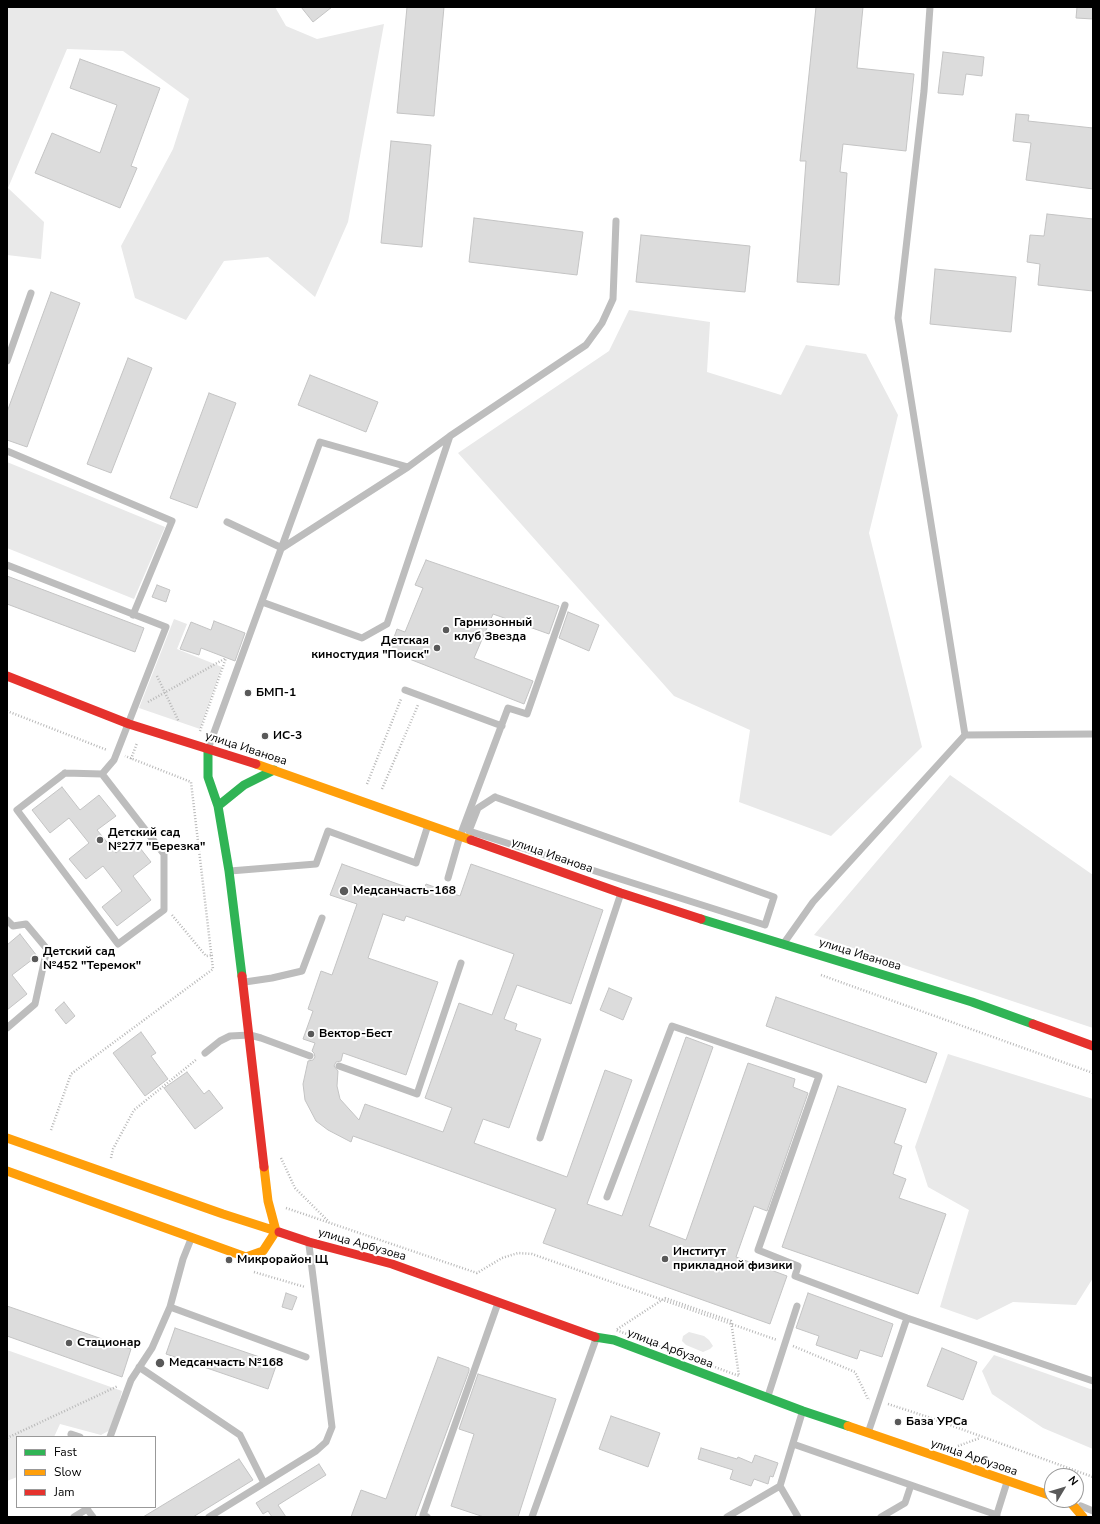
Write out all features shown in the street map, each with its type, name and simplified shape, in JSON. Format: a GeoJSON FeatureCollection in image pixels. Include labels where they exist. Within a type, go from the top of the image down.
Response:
{"type":"FeatureCollection","features":[{"type":"Feature","properties":{"kind":"main road","name":"улица Иванова"},"geometry":{"type":"LineString","coordinates":[[7,676],[129,724],[274,770],[621,893],[972,1002],[1093,1046]]}},
{"type":"Feature","properties":{"kind":"main road"},"geometry":{"type":"LineString","coordinates":[[7,1172],[246,1257],[263,1251],[276,1232],[268,1201],[250,1035],[229,871],[218,806],[208,777],[208,750]]}},
{"type":"Feature","properties":{"kind":"main road"},"geometry":{"type":"LineString","coordinates":[[218,806],[244,785],[274,770]]}},
{"type":"Feature","properties":{"kind":"main road","name":"улица Арбузова"},"geometry":{"type":"LineString","coordinates":[[7,1138],[276,1232],[392,1264],[596,1337],[614,1340],[803,1411],[1044,1493]]}},
{"type":"Feature","properties":{"kind":"main road"},"geometry":{"type":"LineString","coordinates":[[1074,1508],[1083,1517]]}},
{"type":"Feature","properties":{"kind":"lane"},"geometry":{"type":"LineString","coordinates":[[930,7],[924,91],[898,318],[965,735]]}},
{"type":"Feature","properties":{"kind":"lane"},"geometry":{"type":"LineString","coordinates":[[282,548],[408,467],[450,436],[586,345],[602,323],[613,299],[616,221]]}},
{"type":"Feature","properties":{"kind":"lane"},"geometry":{"type":"LineString","coordinates":[[7,361],[32,293]]}},
{"type":"Feature","properties":{"kind":"lane"},"geometry":{"type":"LineString","coordinates":[[262,602],[362,638],[387,624],[450,436]]}},
{"type":"Feature","properties":{"kind":"lane"},"geometry":{"type":"LineString","coordinates":[[208,750],[320,442],[408,467]]}},
{"type":"Feature","properties":{"kind":"lane"},"geometry":{"type":"LineString","coordinates":[[7,450],[172,521],[133,615]]}},
{"type":"Feature","properties":{"kind":"lane"},"geometry":{"type":"LineString","coordinates":[[228,522],[282,548]]}},
{"type":"Feature","properties":{"kind":"lane"},"geometry":{"type":"LineString","coordinates":[[7,565],[166,627],[114,760],[102,774]]}},
{"type":"Feature","properties":{"kind":"lane"},"geometry":{"type":"LineString","coordinates":[[448,878],[460,836],[508,708],[527,714],[565,605]]}},
{"type":"Feature","properties":{"kind":"lane"},"geometry":{"type":"LineString","coordinates":[[406,690],[502,726]]}},
{"type":"Feature","properties":{"kind":"lane"},"geometry":{"type":"LineString","coordinates":[[783,944],[813,902],[965,735],[1093,734]]}},
{"type":"Feature","properties":{"kind":"lane"},"geometry":{"type":"LineString","coordinates":[[65,773],[102,774],[164,854],[164,910],[118,944],[17,810],[65,773]]}},
{"type":"Feature","properties":{"kind":"lane"},"geometry":{"type":"LineString","coordinates":[[495,798],[774,897],[765,925],[469,831],[478,808],[495,798]]}},
{"type":"Feature","properties":{"kind":"lane"},"geometry":{"type":"LineString","coordinates":[[229,871],[316,864],[328,831],[416,862],[428,825]]}},
{"type":"Feature","properties":{"kind":"lane"},"geometry":{"type":"LineString","coordinates":[[540,1138],[621,893]]}},
{"type":"Feature","properties":{"kind":"lane"},"geometry":{"type":"LineString","coordinates":[[243,982],[272,978],[302,971],[322,918]]}},
{"type":"Feature","properties":{"kind":"lane"},"geometry":{"type":"LineString","coordinates":[[7,920],[13,926],[26,924],[47,949],[35,1004],[7,1028]]}},
{"type":"Feature","properties":{"kind":"lane"},"geometry":{"type":"LineString","coordinates":[[339,1066],[417,1094],[461,963]]}},
{"type":"Feature","properties":{"kind":"lane"},"geometry":{"type":"LineString","coordinates":[[607,1197],[672,1026],[819,1076],[758,1250],[798,1266],[795,1276],[907,1318],[1093,1381]]}},
{"type":"Feature","properties":{"kind":"lane"},"geometry":{"type":"LineString","coordinates":[[205,1053],[220,1041],[230,1036],[250,1035],[310,1056]]}},
{"type":"Feature","properties":{"kind":"lane"},"geometry":{"type":"LineString","coordinates":[[110,1436],[131,1380],[152,1348],[170,1307],[183,1259],[192,1237]]}},
{"type":"Feature","properties":{"kind":"lane"},"geometry":{"type":"LineString","coordinates":[[209,1517],[316,1451],[326,1442],[332,1427],[309,1242]]}},
{"type":"Feature","properties":{"kind":"lane"},"geometry":{"type":"LineString","coordinates":[[427,1517],[423,1516],[498,1302]]}},
{"type":"Feature","properties":{"kind":"lane"},"geometry":{"type":"LineString","coordinates":[[767,1398],[797,1306]]}},
{"type":"Feature","properties":{"kind":"lane"},"geometry":{"type":"LineString","coordinates":[[170,1307],[306,1357]]}},
{"type":"Feature","properties":{"kind":"lane"},"geometry":{"type":"LineString","coordinates":[[868,1433],[907,1318]]}},
{"type":"Feature","properties":{"kind":"lane"},"geometry":{"type":"LineString","coordinates":[[532,1517],[596,1337]]}},
{"type":"Feature","properties":{"kind":"lane"},"geometry":{"type":"LineString","coordinates":[[140,1367],[240,1435],[264,1483]]}},
{"type":"Feature","properties":{"kind":"lane"},"geometry":{"type":"LineString","coordinates":[[727,1517],[780,1486],[803,1411]]}},
{"type":"Feature","properties":{"kind":"lane"},"geometry":{"type":"LineString","coordinates":[[71,1434],[77,1436]]}},
{"type":"Feature","properties":{"kind":"lane"},"geometry":{"type":"LineString","coordinates":[[793,1444],[997,1516],[1008,1482]]}},
{"type":"Feature","properties":{"kind":"lane"},"geometry":{"type":"LineString","coordinates":[[881,1517],[905,1503],[911,1485]]}},
{"type":"Feature","properties":{"kind":"lane"},"geometry":{"type":"LineString","coordinates":[[780,1486],[798,1517]]}},
{"type":"Feature","properties":{"kind":"lane"},"geometry":{"type":"LineString","coordinates":[[74,1517],[87,1508],[93,1517]]}},
{"type":"Feature","properties":{"kind":"path"},"geometry":{"type":"LineString","coordinates":[[134,711],[226,658],[199,736]]}},
{"type":"Feature","properties":{"kind":"path"},"geometry":{"type":"LineString","coordinates":[[151,665],[180,724]]}},
{"type":"Feature","properties":{"kind":"path"},"geometry":{"type":"LineString","coordinates":[[367,784],[406,690]]}},
{"type":"Feature","properties":{"kind":"path"},"geometry":{"type":"LineString","coordinates":[[382,789],[422,696]]}},
{"type":"Feature","properties":{"kind":"path"},"geometry":{"type":"LineString","coordinates":[[7,710],[191,782],[213,955],[213,969],[71,1074],[51,1130]]}},
{"type":"Feature","properties":{"kind":"path"},"geometry":{"type":"LineString","coordinates":[[164,905],[206,956],[213,955]]}},
{"type":"Feature","properties":{"kind":"path"},"geometry":{"type":"LineString","coordinates":[[818,974],[1093,1073]]}},
{"type":"Feature","properties":{"kind":"path"},"geometry":{"type":"LineString","coordinates":[[108,1174],[113,1149],[134,1110],[205,1053]]}},
{"type":"Feature","properties":{"kind":"path"},"geometry":{"type":"LineString","coordinates":[[278,1152],[295,1188],[330,1223]]}},
{"type":"Feature","properties":{"kind":"path"},"geometry":{"type":"LineString","coordinates":[[280,1205],[477,1273],[502,1258],[518,1253],[532,1254],[785,1342],[855,1372],[868,1399],[928,1417],[981,1438],[1093,1477]]}},
{"type":"Feature","properties":{"kind":"path"},"geometry":{"type":"LineString","coordinates":[[254,1272],[315,1290]]}},
{"type":"Feature","properties":{"kind":"path"},"geometry":{"type":"LineString","coordinates":[[665,1298],[731,1322],[738,1376],[616,1330],[665,1298]]}},
{"type":"Feature","properties":{"kind":"path"},"geometry":{"type":"LineString","coordinates":[[7,1438],[131,1380]]}},
{"type":"Feature","properties":{"kind":"path"},"geometry":{"type":"LineString","coordinates":[[953,1448],[981,1438]]}},
{"type":"Feature","properties":{"kind":"shaded area"},"geometry":{"type":"Polygon","coordinates":[[[7,7],[275,7],[286,26],[317,39],[384,24],[348,222],[315,297],[268,257],[224,261],[186,320],[135,298],[121,246],[173,149],[189,99],[123,51],[67,49],[8,188],[44,222],[41,259],[7,255],[7,7]]]}},
{"type":"Feature","properties":{"kind":"shaded area"},"geometry":{"type":"Polygon","coordinates":[[[629,310],[710,322],[707,372],[781,395],[806,345],[866,354],[898,415],[869,533],[922,747],[831,836],[739,802],[750,730],[674,696],[458,453],[609,351],[629,310]]]}},
{"type":"Feature","properties":{"kind":"shaded area"},"geometry":{"type":"Polygon","coordinates":[[[7,462],[165,527],[134,599],[7,548],[7,462]]]}},
{"type":"Feature","properties":{"kind":"shaded area"},"geometry":{"type":"Polygon","coordinates":[[[174,619],[187,624],[177,649],[222,667],[200,729],[139,708],[174,619]]]}},
{"type":"Feature","properties":{"kind":"shaded area"},"geometry":{"type":"Polygon","coordinates":[[[950,775],[1093,875],[1093,1028],[814,935],[950,775]]]}},
{"type":"Feature","properties":{"kind":"shaded area"},"geometry":{"type":"Polygon","coordinates":[[[948,1054],[1093,1099],[1093,1278],[1076,1305],[1013,1302],[977,1320],[940,1307],[969,1210],[928,1187],[915,1147],[948,1054]]]}},
{"type":"Feature","properties":{"kind":"shaded area"},"geometry":{"type":"Polygon","coordinates":[[[689,1332],[704,1336],[713,1346],[703,1352],[686,1345],[682,1341],[683,1336],[689,1332]]]}},
{"type":"Feature","properties":{"kind":"shaded area"},"geometry":{"type":"Polygon","coordinates":[[[7,1350],[122,1391],[112,1429],[101,1435],[60,1424],[54,1436],[16,1436],[16,1477],[7,1481],[7,1350]]]}},
{"type":"Feature","properties":{"kind":"shaded area"},"geometry":{"type":"Polygon","coordinates":[[[994,1355],[1093,1390],[1093,1449],[1043,1428],[992,1394],[982,1371],[994,1355]]]}},
{"type":"Feature","properties":{"kind":"building"},"geometry":{"type":"Polygon","coordinates":[[[301,7],[332,7],[313,22],[301,7]]]}},
{"type":"Feature","properties":{"kind":"building"},"geometry":{"type":"Polygon","coordinates":[[[407,7],[444,7],[434,116],[397,113],[407,7]]]}},
{"type":"Feature","properties":{"kind":"building"},"geometry":{"type":"Polygon","coordinates":[[[816,7],[863,7],[857,68],[914,74],[906,151],[843,144],[840,172],[847,173],[839,285],[797,282],[806,161],[800,161],[816,7]]]}},
{"type":"Feature","properties":{"kind":"building"},"geometry":{"type":"Polygon","coordinates":[[[1077,7],[1093,7],[1093,19],[1076,18],[1077,7]]]}},
{"type":"Feature","properties":{"kind":"building"},"geometry":{"type":"Polygon","coordinates":[[[943,52],[984,57],[982,76],[966,74],[963,95],[938,93],[943,52]]]}},
{"type":"Feature","properties":{"kind":"building"},"geometry":{"type":"Polygon","coordinates":[[[80,59],[160,88],[131,166],[137,168],[120,208],[35,173],[52,133],[100,153],[117,105],[70,88],[80,59]]]}},
{"type":"Feature","properties":{"kind":"building"},"geometry":{"type":"Polygon","coordinates":[[[1016,114],[1029,115],[1028,121],[1093,128],[1093,189],[1026,180],[1031,143],[1013,141],[1016,114]]]}},
{"type":"Feature","properties":{"kind":"building"},"geometry":{"type":"Polygon","coordinates":[[[391,141],[431,145],[422,247],[381,243],[391,141]]]}},
{"type":"Feature","properties":{"kind":"building"},"geometry":{"type":"Polygon","coordinates":[[[1047,214],[1093,219],[1093,291],[1038,285],[1040,264],[1027,262],[1030,235],[1044,236],[1047,214]]]}},
{"type":"Feature","properties":{"kind":"building"},"geometry":{"type":"Polygon","coordinates":[[[474,218],[583,232],[577,275],[469,262],[474,218]]]}},
{"type":"Feature","properties":{"kind":"building"},"geometry":{"type":"Polygon","coordinates":[[[641,235],[750,246],[745,292],[636,282],[641,235]]]}},
{"type":"Feature","properties":{"kind":"building"},"geometry":{"type":"Polygon","coordinates":[[[935,269],[1016,277],[1011,332],[930,324],[935,269]]]}},
{"type":"Feature","properties":{"kind":"building"},"geometry":{"type":"Polygon","coordinates":[[[51,292],[80,303],[27,447],[7,440],[7,412],[51,292]]]}},
{"type":"Feature","properties":{"kind":"building"},"geometry":{"type":"Polygon","coordinates":[[[128,358],[152,368],[111,473],[87,464],[128,358]]]}},
{"type":"Feature","properties":{"kind":"building"},"geometry":{"type":"Polygon","coordinates":[[[310,375],[378,402],[366,432],[298,405],[310,375]]]}},
{"type":"Feature","properties":{"kind":"building"},"geometry":{"type":"Polygon","coordinates":[[[209,393],[236,403],[197,508],[170,498],[209,393]]]}},
{"type":"Feature","properties":{"kind":"building","name":"Гарнизонный клуб Звезда"},"geometry":{"type":"Polygon","coordinates":[[[426,560],[559,606],[549,634],[493,614],[474,658],[533,681],[524,704],[389,651],[397,629],[405,632],[423,588],[415,585],[426,560]]]}},
{"type":"Feature","properties":{"kind":"building"},"geometry":{"type":"Polygon","coordinates":[[[7,576],[144,628],[135,652],[7,604],[7,576]]]}},
{"type":"Feature","properties":{"kind":"building"},"geometry":{"type":"Polygon","coordinates":[[[157,585],[170,590],[166,602],[152,597],[157,585]]]}},
{"type":"Feature","properties":{"kind":"building"},"geometry":{"type":"Polygon","coordinates":[[[568,612],[599,625],[589,651],[559,638],[568,612]]]}},
{"type":"Feature","properties":{"kind":"building"},"geometry":{"type":"Polygon","coordinates":[[[214,621],[245,633],[235,661],[201,648],[199,655],[180,649],[191,622],[211,630],[214,621]]]}},
{"type":"Feature","properties":{"kind":"building"},"geometry":{"type":"Polygon","coordinates":[[[62,787],[80,810],[99,795],[116,816],[97,830],[116,853],[133,839],[151,862],[133,876],[151,900],[117,926],[102,907],[122,891],[103,866],[86,879],[69,859],[89,843],[69,818],[50,833],[32,810],[62,787]]]}},
{"type":"Feature","properties":{"kind":"building"},"geometry":{"type":"Polygon","coordinates":[[[342,864],[423,893],[426,884],[460,896],[471,864],[603,910],[571,1004],[517,985],[504,1019],[517,1024],[515,1030],[541,1039],[509,1128],[483,1119],[474,1143],[567,1177],[605,1070],[632,1080],[587,1204],[622,1216],[686,1037],[713,1047],[649,1226],[686,1240],[748,1063],[795,1079],[793,1087],[808,1093],[767,1211],[754,1206],[736,1257],[787,1276],[770,1324],[543,1243],[556,1209],[353,1136],[351,1142],[328,1130],[316,1121],[305,1100],[303,1084],[308,1061],[313,1060],[315,1057],[312,1051],[315,1043],[303,1039],[313,1011],[308,1009],[321,971],[332,975],[357,904],[330,895],[342,864]],[[383,914],[368,958],[438,982],[406,1075],[343,1053],[341,1061],[336,1062],[334,1066],[338,1071],[337,1086],[340,1099],[359,1120],[365,1104],[443,1132],[452,1108],[425,1098],[459,1003],[492,1015],[514,954],[406,916],[404,921],[383,914]]]}},
{"type":"Feature","properties":{"kind":"building"},"geometry":{"type":"Polygon","coordinates":[[[20,934],[37,956],[12,975],[27,994],[7,1010],[7,945],[20,934]]]}},
{"type":"Feature","properties":{"kind":"building"},"geometry":{"type":"Polygon","coordinates":[[[609,988],[632,998],[623,1020],[600,1010],[609,988]]]}},
{"type":"Feature","properties":{"kind":"building"},"geometry":{"type":"Polygon","coordinates":[[[776,997],[937,1053],[926,1083],[766,1026],[776,997]]]}},
{"type":"Feature","properties":{"kind":"building"},"geometry":{"type":"Polygon","coordinates":[[[64,1002],[75,1016],[66,1024],[55,1010],[64,1002]]]}},
{"type":"Feature","properties":{"kind":"building"},"geometry":{"type":"Polygon","coordinates":[[[141,1032],[156,1053],[151,1056],[168,1079],[145,1096],[113,1053],[141,1032]]]}},
{"type":"Feature","properties":{"kind":"building"},"geometry":{"type":"Polygon","coordinates":[[[187,1072],[204,1094],[209,1090],[223,1108],[195,1129],[164,1088],[187,1072]]]}},
{"type":"Feature","properties":{"kind":"building"},"geometry":{"type":"Polygon","coordinates":[[[838,1086],[906,1109],[894,1143],[902,1146],[893,1174],[906,1179],[899,1198],[946,1214],[918,1294],[782,1247],[838,1086]]]}},
{"type":"Feature","properties":{"kind":"building"},"geometry":{"type":"Polygon","coordinates":[[[286,1293],[297,1297],[292,1310],[282,1307],[286,1293]]]}},
{"type":"Feature","properties":{"kind":"building"},"geometry":{"type":"Polygon","coordinates":[[[808,1293],[893,1324],[882,1357],[860,1350],[857,1359],[816,1345],[819,1336],[796,1328],[808,1293]]]}},
{"type":"Feature","properties":{"kind":"building","name":"Стационар"},"geometry":{"type":"Polygon","coordinates":[[[7,1306],[131,1349],[122,1377],[7,1336],[7,1306]]]}},
{"type":"Feature","properties":{"kind":"building"},"geometry":{"type":"Polygon","coordinates":[[[175,1328],[277,1363],[268,1389],[166,1354],[175,1328]]]}},
{"type":"Feature","properties":{"kind":"building"},"geometry":{"type":"Polygon","coordinates":[[[942,1348],[977,1362],[963,1400],[927,1386],[942,1348]]]}},
{"type":"Feature","properties":{"kind":"building"},"geometry":{"type":"Polygon","coordinates":[[[438,1357],[469,1368],[469,1371],[415,1517],[351,1517],[361,1490],[386,1499],[438,1357]]]}},
{"type":"Feature","properties":{"kind":"building"},"geometry":{"type":"Polygon","coordinates":[[[478,1374],[556,1399],[518,1517],[484,1517],[451,1506],[474,1434],[459,1429],[478,1374]]]}},
{"type":"Feature","properties":{"kind":"building"},"geometry":{"type":"Polygon","coordinates":[[[611,1416],[660,1433],[648,1467],[599,1449],[611,1416]]]}},
{"type":"Feature","properties":{"kind":"building"},"geometry":{"type":"Polygon","coordinates":[[[701,1448],[737,1459],[738,1457],[752,1463],[755,1455],[778,1463],[773,1477],[770,1476],[768,1484],[754,1479],[751,1486],[730,1479],[733,1470],[698,1459],[701,1448]]]}},
{"type":"Feature","properties":{"kind":"building"},"geometry":{"type":"Polygon","coordinates":[[[239,1459],[253,1480],[193,1517],[143,1517],[239,1459]]]}},
{"type":"Feature","properties":{"kind":"building"},"geometry":{"type":"Polygon","coordinates":[[[319,1464],[326,1475],[278,1505],[286,1517],[272,1517],[268,1511],[263,1514],[256,1503],[319,1464]]]}},
{"type":"Feature","properties":{"kind":"traffic: fast"},"geometry":{"type":"LineString","coordinates":[[208,750],[208,777],[218,806],[229,871],[242,976]]}},
{"type":"Feature","properties":{"kind":"traffic: fast"},"geometry":{"type":"LineString","coordinates":[[218,806],[244,785],[274,770]]}},
{"type":"Feature","properties":{"kind":"traffic: fast"},"geometry":{"type":"LineString","coordinates":[[701,919],[972,1002],[1033,1024]]}},
{"type":"Feature","properties":{"kind":"traffic: fast"},"geometry":{"type":"LineString","coordinates":[[595,1337],[614,1340],[803,1411],[848,1426]]}},
{"type":"Feature","properties":{"kind":"traffic: slow"},"geometry":{"type":"LineString","coordinates":[[256,764],[471,840]]}},
{"type":"Feature","properties":{"kind":"traffic: slow"},"geometry":{"type":"LineString","coordinates":[[7,1138],[223,1214],[279,1232]]}},
{"type":"Feature","properties":{"kind":"traffic: slow"},"geometry":{"type":"LineString","coordinates":[[264,1167],[268,1201],[276,1231]]}},
{"type":"Feature","properties":{"kind":"traffic: slow"},"geometry":{"type":"LineString","coordinates":[[7,1171],[246,1257],[263,1251],[276,1231]]}},
{"type":"Feature","properties":{"kind":"traffic: slow"},"geometry":{"type":"LineString","coordinates":[[848,1426],[1044,1493]]}},
{"type":"Feature","properties":{"kind":"traffic: slow"},"geometry":{"type":"LineString","coordinates":[[1075,1508],[1083,1517]]}},
{"type":"Feature","properties":{"kind":"traffic: jam"},"geometry":{"type":"LineString","coordinates":[[7,676],[129,724],[256,764]]}},
{"type":"Feature","properties":{"kind":"traffic: jam"},"geometry":{"type":"LineString","coordinates":[[471,840],[621,893],[701,919]]}},
{"type":"Feature","properties":{"kind":"traffic: jam"},"geometry":{"type":"LineString","coordinates":[[242,976],[264,1167]]}},
{"type":"Feature","properties":{"kind":"traffic: jam"},"geometry":{"type":"LineString","coordinates":[[1033,1024],[1093,1046]]}},
{"type":"Feature","properties":{"kind":"traffic: jam"},"geometry":{"type":"LineString","coordinates":[[279,1232],[309,1242],[392,1264],[595,1337]]}},
{"type":"Feature","properties":{"kind":"place","name":"Гарнизонный клуб Звезда"},"geometry":{"type":"Point","coordinates":[446,630]}},
{"type":"Feature","properties":{"kind":"place","name":"Детская киностудия \"Поиск\""},"geometry":{"type":"Point","coordinates":[437,648]}},
{"type":"Feature","properties":{"kind":"place","name":"БМП-1"},"geometry":{"type":"Point","coordinates":[248,693]}},
{"type":"Feature","properties":{"kind":"place","name":"ИС-3"},"geometry":{"type":"Point","coordinates":[265,736]}},
{"type":"Feature","properties":{"kind":"place","name":"Детский сад №277 \"Березка\""},"geometry":{"type":"Point","coordinates":[100,840]}},
{"type":"Feature","properties":{"kind":"place","name":"Медсанчасть-168"},"geometry":{"type":"Point","coordinates":[344,891]}},
{"type":"Feature","properties":{"kind":"place","name":"Детский сад №452 \"Теремок\""},"geometry":{"type":"Point","coordinates":[35,959]}},
{"type":"Feature","properties":{"kind":"place","name":"Вектор-Бeст"},"geometry":{"type":"Point","coordinates":[311,1034]}},
{"type":"Feature","properties":{"kind":"place","name":"Институт прикладной физики"},"geometry":{"type":"Point","coordinates":[665,1259]}},
{"type":"Feature","properties":{"kind":"place","name":"Микрорайон Щ"},"geometry":{"type":"Point","coordinates":[229,1260]}},
{"type":"Feature","properties":{"kind":"place","name":"Стационар"},"geometry":{"type":"Point","coordinates":[69,1343]}},
{"type":"Feature","properties":{"kind":"place","name":"Медсанчасть №168"},"geometry":{"type":"Point","coordinates":[160,1363]}},
{"type":"Feature","properties":{"kind":"place","name":"База УРСа"},"geometry":{"type":"Point","coordinates":[898,1422]}}]}
